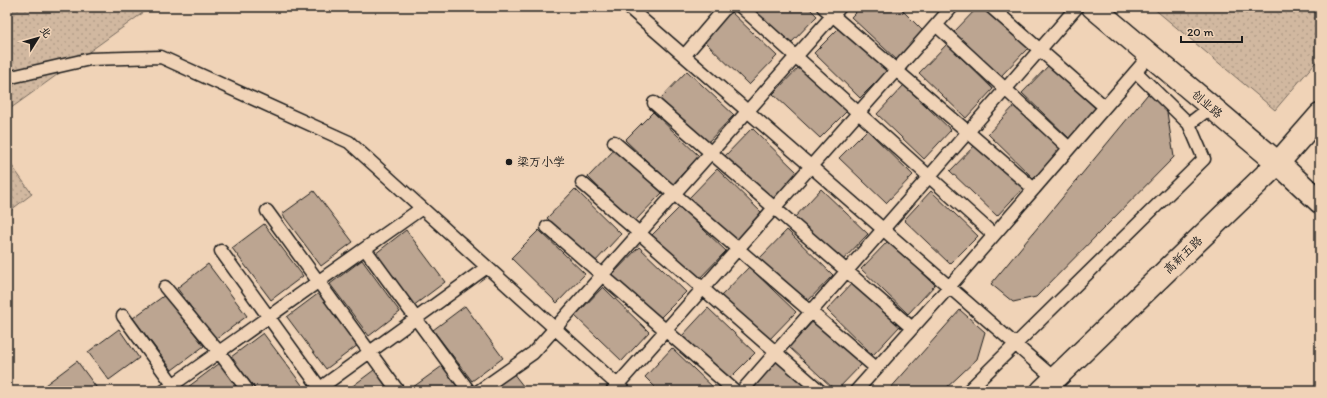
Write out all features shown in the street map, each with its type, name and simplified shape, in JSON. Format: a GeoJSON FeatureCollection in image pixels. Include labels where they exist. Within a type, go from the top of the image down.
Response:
{"type":"FeatureCollection","features":[{"type":"Feature","properties":{"kind":"street","name":"创业路"},"geometry":{"type":"LineString","coordinates":[[1093,7],[1278,163],[1320,202]]}},
{"type":"Feature","properties":{"kind":"street","name":"高新五路"},"geometry":{"type":"LineString","coordinates":[[1048,385],[1278,163],[1320,115]]}},
{"type":"Feature","properties":{"kind":"lane"},"geometry":{"type":"LineString","coordinates":[[628,7],[1015,344],[1048,385]]}},
{"type":"Feature","properties":{"kind":"lane"},"geometry":{"type":"LineString","coordinates":[[684,56],[726,7]]}},
{"type":"Feature","properties":{"kind":"lane"},"geometry":{"type":"LineString","coordinates":[[741,7],[994,235]]}},
{"type":"Feature","properties":{"kind":"lane"},"geometry":{"type":"LineString","coordinates":[[823,7],[836,11],[896,70],[1034,189]]}},
{"type":"Feature","properties":{"kind":"lane"},"geometry":{"type":"LineString","coordinates":[[7,78],[90,59],[162,57],[349,142],[555,328],[618,389],[666,331],[952,7]]}},
{"type":"Feature","properties":{"kind":"lane"},"geometry":{"type":"LineString","coordinates":[[991,7],[1105,107]]}},
{"type":"Feature","properties":{"kind":"lane"},"geometry":{"type":"LineString","coordinates":[[742,391],[1077,7]]}},
{"type":"Feature","properties":{"kind":"lane"},"geometry":{"type":"LineString","coordinates":[[479,391],[533,353],[836,11]]}},
{"type":"Feature","properties":{"kind":"lane"},"geometry":{"type":"LineString","coordinates":[[936,25],[1069,148]]}},
{"type":"Feature","properties":{"kind":"lane"},"geometry":{"type":"LineString","coordinates":[[856,391],[949,287],[1150,55]]}},
{"type":"Feature","properties":{"kind":"lane"},"geometry":{"type":"LineString","coordinates":[[968,391],[1204,159],[1189,124],[1136,72]]}},
{"type":"Feature","properties":{"kind":"lane"},"geometry":{"type":"LineString","coordinates":[[654,103],[912,328]]}},
{"type":"Feature","properties":{"kind":"lane"},"geometry":{"type":"LineString","coordinates":[[1189,124],[1210,107]]}},
{"type":"Feature","properties":{"kind":"lane"},"geometry":{"type":"LineString","coordinates":[[614,142],[876,368]]}},
{"type":"Feature","properties":{"kind":"lane"},"geometry":{"type":"LineString","coordinates":[[582,183],[820,391]]}},
{"type":"Feature","properties":{"kind":"lane"},"geometry":{"type":"LineString","coordinates":[[123,316],[172,389],[219,352],[422,208]]}},
{"type":"Feature","properties":{"kind":"lane"},"geometry":{"type":"LineString","coordinates":[[267,211],[398,391]]}},
{"type":"Feature","properties":{"kind":"lane"},"geometry":{"type":"LineString","coordinates":[[546,227],[735,391]]}},
{"type":"Feature","properties":{"kind":"lane"},"geometry":{"type":"LineString","coordinates":[[365,249],[469,391]]}},
{"type":"Feature","properties":{"kind":"lane"},"geometry":{"type":"LineString","coordinates":[[221,251],[319,390],[487,267]]}},
{"type":"Feature","properties":{"kind":"lane"},"geometry":{"type":"LineString","coordinates":[[165,287],[219,352],[248,391]]}},
{"type":"Feature","properties":{"kind":"shaded area"},"geometry":{"type":"Polygon","coordinates":[[[7,7],[151,7],[7,111],[7,7]]]}},
{"type":"Feature","properties":{"kind":"shaded area"},"geometry":{"type":"Polygon","coordinates":[[[1152,7],[1320,7],[1320,57],[1275,110],[1152,7]]]}},
{"type":"Feature","properties":{"kind":"shaded area"},"geometry":{"type":"Polygon","coordinates":[[[7,159],[32,194],[7,213],[7,159]]]}},
{"type":"Feature","properties":{"kind":"building"},"geometry":{"type":"Polygon","coordinates":[[[751,7],[808,7],[817,16],[790,44],[751,7]]]}},
{"type":"Feature","properties":{"kind":"building"},"geometry":{"type":"Polygon","coordinates":[[[861,7],[899,7],[925,33],[898,61],[851,17],[861,7]]]}},
{"type":"Feature","properties":{"kind":"building"},"geometry":{"type":"Polygon","coordinates":[[[978,7],[985,7],[1028,48],[1000,77],[954,32],[978,7]]]}},
{"type":"Feature","properties":{"kind":"building"},"geometry":{"type":"Polygon","coordinates":[[[730,11],[777,56],[749,85],[703,40],[730,11]]]}},
{"type":"Feature","properties":{"kind":"building"},"geometry":{"type":"Polygon","coordinates":[[[842,25],[888,70],[860,98],[814,53],[842,25]]]}},
{"type":"Feature","properties":{"kind":"building"},"geometry":{"type":"Polygon","coordinates":[[[947,44],[993,89],[966,118],[919,73],[947,44]]]}},
{"type":"Feature","properties":{"kind":"building"},"geometry":{"type":"Polygon","coordinates":[[[1050,64],[1096,109],[1069,138],[1022,93],[1050,64]]]}},
{"type":"Feature","properties":{"kind":"building"},"geometry":{"type":"Polygon","coordinates":[[[801,65],[848,110],[820,138],[773,94],[801,65]]]}},
{"type":"Feature","properties":{"kind":"building"},"geometry":{"type":"Polygon","coordinates":[[[687,71],[734,115],[706,144],[660,99],[687,71]]]}},
{"type":"Feature","properties":{"kind":"building"},"geometry":{"type":"Polygon","coordinates":[[[904,85],[951,130],[924,159],[877,114],[904,85]]]}},
{"type":"Feature","properties":{"kind":"building"},"geometry":{"type":"Polygon","coordinates":[[[1152,89],[1166,106],[1174,157],[1036,297],[1013,302],[991,284],[1152,89]]]}},
{"type":"Feature","properties":{"kind":"building"},"geometry":{"type":"Polygon","coordinates":[[[1015,105],[1062,150],[1034,179],[988,134],[1015,105]]]}},
{"type":"Feature","properties":{"kind":"building"},"geometry":{"type":"Polygon","coordinates":[[[653,112],[699,156],[672,185],[625,140],[653,112]]]}},
{"type":"Feature","properties":{"kind":"building"},"geometry":{"type":"Polygon","coordinates":[[[752,128],[798,173],[770,202],[724,157],[752,128]]]}},
{"type":"Feature","properties":{"kind":"building"},"geometry":{"type":"Polygon","coordinates":[[[867,130],[913,175],[886,203],[839,158],[867,130]]]}},
{"type":"Feature","properties":{"kind":"building"},"geometry":{"type":"Polygon","coordinates":[[[978,142],[1024,187],[997,216],[950,171],[978,142]]]}},
{"type":"Feature","properties":{"kind":"building"},"geometry":{"type":"Polygon","coordinates":[[[615,149],[662,193],[634,222],[588,177],[615,149]]]}},
{"type":"Feature","properties":{"kind":"building"},"geometry":{"type":"Polygon","coordinates":[[[717,169],[763,214],[736,243],[689,198],[717,169]]]}},
{"type":"Feature","properties":{"kind":"building"},"geometry":{"type":"Polygon","coordinates":[[[575,189],[621,234],[594,263],[547,218],[575,189]]]}},
{"type":"Feature","properties":{"kind":"building"},"geometry":{"type":"Polygon","coordinates":[[[821,189],[868,234],[840,263],[794,218],[821,189]]]}},
{"type":"Feature","properties":{"kind":"building"},"geometry":{"type":"Polygon","coordinates":[[[314,191],[353,242],[321,266],[282,214],[314,191]]]}},
{"type":"Feature","properties":{"kind":"building"},"geometry":{"type":"Polygon","coordinates":[[[931,191],[978,236],[950,264],[904,220],[931,191]]]}},
{"type":"Feature","properties":{"kind":"building"},"geometry":{"type":"Polygon","coordinates":[[[680,207],[726,251],[698,280],[652,235],[680,207]]]}},
{"type":"Feature","properties":{"kind":"building"},"geometry":{"type":"Polygon","coordinates":[[[264,224],[303,276],[271,300],[232,248],[264,224]]]}},
{"type":"Feature","properties":{"kind":"building"},"geometry":{"type":"Polygon","coordinates":[[[406,230],[445,282],[413,306],[375,254],[406,230]]]}},
{"type":"Feature","properties":{"kind":"building"},"geometry":{"type":"Polygon","coordinates":[[[539,230],[585,274],[557,303],[511,258],[539,230]]]}},
{"type":"Feature","properties":{"kind":"building"},"geometry":{"type":"Polygon","coordinates":[[[787,230],[833,275],[805,304],[759,259],[787,230]]]}},
{"type":"Feature","properties":{"kind":"building"},"geometry":{"type":"Polygon","coordinates":[[[889,240],[935,285],[908,314],[861,269],[889,240]]]}},
{"type":"Feature","properties":{"kind":"building"},"geometry":{"type":"Polygon","coordinates":[[[639,247],[686,292],[658,320],[611,276],[639,247]]]}},
{"type":"Feature","properties":{"kind":"building"},"geometry":{"type":"Polygon","coordinates":[[[362,260],[400,312],[369,336],[330,284],[362,260]]]}},
{"type":"Feature","properties":{"kind":"building"},"geometry":{"type":"Polygon","coordinates":[[[208,264],[247,316],[215,340],[177,288],[208,264]]]}},
{"type":"Feature","properties":{"kind":"building"},"geometry":{"type":"Polygon","coordinates":[[[749,267],[796,312],[768,341],[721,296],[749,267]]]}},
{"type":"Feature","properties":{"kind":"building"},"geometry":{"type":"Polygon","coordinates":[[[854,281],[900,326],[873,355],[827,310],[854,281]]]}},
{"type":"Feature","properties":{"kind":"building"},"geometry":{"type":"Polygon","coordinates":[[[603,287],[649,332],[622,361],[575,316],[603,287]]]}},
{"type":"Feature","properties":{"kind":"building"},"geometry":{"type":"Polygon","coordinates":[[[319,293],[358,345],[326,369],[287,317],[319,293]]]}},
{"type":"Feature","properties":{"kind":"building"},"geometry":{"type":"Polygon","coordinates":[[[165,295],[204,346],[172,370],[133,318],[165,295]]]}},
{"type":"Feature","properties":{"kind":"building"},"geometry":{"type":"Polygon","coordinates":[[[465,306],[503,358],[472,381],[433,330],[465,306]]]}},
{"type":"Feature","properties":{"kind":"building"},"geometry":{"type":"Polygon","coordinates":[[[708,308],[755,353],[727,381],[681,337],[708,308]]]}},
{"type":"Feature","properties":{"kind":"building"},"geometry":{"type":"Polygon","coordinates":[[[960,310],[985,332],[977,359],[943,391],[888,391],[960,310]]]}},
{"type":"Feature","properties":{"kind":"building"},"geometry":{"type":"Polygon","coordinates":[[[816,318],[863,363],[836,391],[789,347],[816,318]]]}},
{"type":"Feature","properties":{"kind":"building"},"geometry":{"type":"Polygon","coordinates":[[[119,329],[139,358],[109,380],[88,352],[119,329]]]}},
{"type":"Feature","properties":{"kind":"building"},"geometry":{"type":"Polygon","coordinates":[[[263,333],[302,385],[294,391],[257,391],[231,357],[263,333]]]}},
{"type":"Feature","properties":{"kind":"building"},"geometry":{"type":"Polygon","coordinates":[[[672,348],[717,391],[659,391],[645,377],[672,348]]]}},
{"type":"Feature","properties":{"kind":"building"},"geometry":{"type":"Polygon","coordinates":[[[776,359],[810,391],[752,391],[748,387],[776,359]]]}},
{"type":"Feature","properties":{"kind":"building"},"geometry":{"type":"Polygon","coordinates":[[[77,361],[99,391],[49,391],[45,385],[77,361]]]}},
{"type":"Feature","properties":{"kind":"building"},"geometry":{"type":"Polygon","coordinates":[[[220,363],[241,391],[191,391],[188,387],[220,363]]]}},
{"type":"Feature","properties":{"kind":"building"},"geometry":{"type":"Polygon","coordinates":[[[445,364],[462,388],[457,391],[409,390],[445,364]]]}},
{"type":"Feature","properties":{"kind":"building"},"geometry":{"type":"Polygon","coordinates":[[[378,367],[396,391],[346,391],[378,367]]]}},
{"type":"Feature","properties":{"kind":"building"},"geometry":{"type":"Polygon","coordinates":[[[513,373],[527,391],[490,391],[513,373]]]}},
{"type":"Feature","properties":{"kind":"place","name":"梁万小学"},"geometry":{"type":"Point","coordinates":[509,162]}}]}
